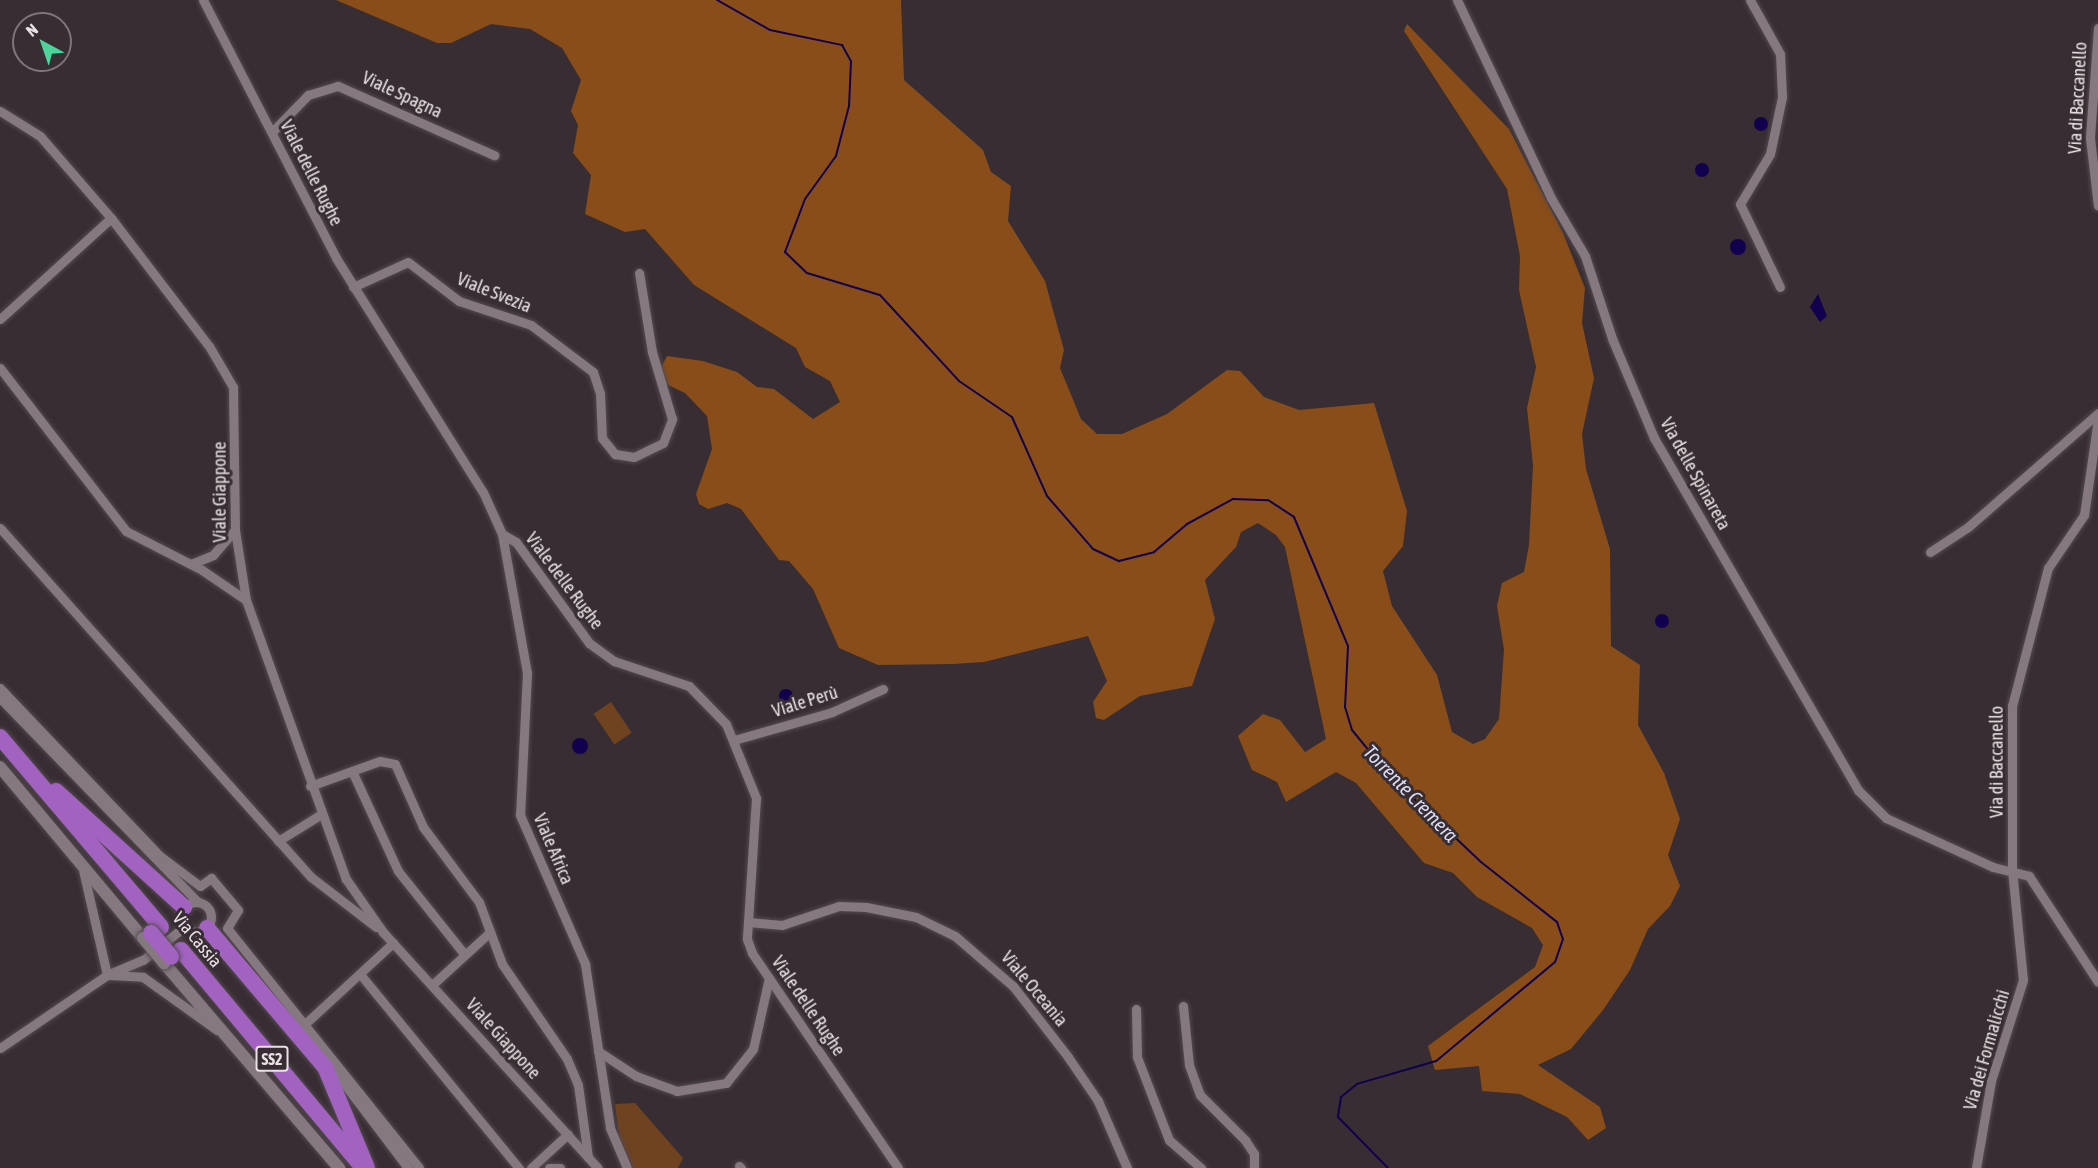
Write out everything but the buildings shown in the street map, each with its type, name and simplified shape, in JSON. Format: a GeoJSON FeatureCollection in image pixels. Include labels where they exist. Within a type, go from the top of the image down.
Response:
{"type":"FeatureCollection","features":[{"type":"Feature","properties":{"kind":"highway","name":"Via Cassia"},"geometry":{"type":"LineString","coordinates":[[0,737],[172,957],[351,1168]]}},
{"type":"Feature","properties":{"kind":"highway","name":"Via Cassia"},"geometry":{"type":"LineString","coordinates":[[0,753],[152,932]]}},
{"type":"Feature","properties":{"kind":"highway"},"geometry":{"type":"LineString","coordinates":[[22,764],[191,904]]}},
{"type":"Feature","properties":{"kind":"highway"},"geometry":{"type":"LineString","coordinates":[[209,926],[325,1067],[365,1168]]}},
{"type":"Feature","properties":{"kind":"highway","name":"Via Cassia"},"geometry":{"type":"LineString","coordinates":[[172,957],[365,1168]]}},
{"type":"Feature","properties":{"kind":"street","name":"Viale delle Rughe"},"geometry":{"type":"LineString","coordinates":[[203,0],[353,287],[483,492],[502,534],[516,542],[589,643],[614,661],[689,686],[714,709],[734,740],[756,798],[748,922],[752,953],[898,1168]]}},
{"type":"Feature","properties":{"kind":"street","name":"Via delle Spinareta"},"geometry":{"type":"LineString","coordinates":[[1457,0],[1551,198],[1585,256],[1650,430],[1858,790],[1886,818],[1993,867],[2012,869]]}},
{"type":"Feature","properties":{"kind":"street"},"geometry":{"type":"LineString","coordinates":[[1750,0],[1780,54],[1782,97],[1770,154],[1740,204],[1780,287]]}},
{"type":"Feature","properties":{"kind":"street","name":"Via di Baccanello"},"geometry":{"type":"LineString","coordinates":[[2098,28],[2090,138],[2098,206]]}},
{"type":"Feature","properties":{"kind":"street","name":"Viale Spagna"},"geometry":{"type":"LineString","coordinates":[[272,132],[308,95],[338,86],[494,155]]}},
{"type":"Feature","properties":{"kind":"street","name":"Viale Giappone"},"geometry":{"type":"LineString","coordinates":[[0,111],[40,136],[111,218],[209,346],[233,387],[235,530],[246,600],[320,815],[346,879],[383,932],[598,1168]]}},
{"type":"Feature","properties":{"kind":"street"},"geometry":{"type":"LineString","coordinates":[[0,319],[111,218]]}},
{"type":"Feature","properties":{"kind":"street","name":"Viale Svezia"},"geometry":{"type":"LineString","coordinates":[[353,287],[404,261],[459,301],[531,326],[590,369],[600,390],[602,438],[615,454],[634,458],[663,443],[672,419],[651,352],[639,273]]}},
{"type":"Feature","properties":{"kind":"street"},"geometry":{"type":"LineString","coordinates":[[0,368],[126,531],[191,564],[246,600]]}},
{"type":"Feature","properties":{"kind":"street"},"geometry":{"type":"LineString","coordinates":[[1930,552],[1968,527],[2098,413]]}},
{"type":"Feature","properties":{"kind":"street","name":"Via di Baccanello"},"geometry":{"type":"LineString","coordinates":[[2012,869],[2010,728],[2018,675],[2049,563],[2083,518],[2098,419]]}},
{"type":"Feature","properties":{"kind":"street","name":"Viale Giappone"},"geometry":{"type":"LineString","coordinates":[[0,528],[278,841],[330,895],[383,932]]}},
{"type":"Feature","properties":{"kind":"street"},"geometry":{"type":"LineString","coordinates":[[191,564],[213,555],[235,530]]}},
{"type":"Feature","properties":{"kind":"street","name":"Viale Africa"},"geometry":{"type":"LineString","coordinates":[[502,534],[527,673],[520,814],[585,964],[610,1128],[627,1168]]}},
{"type":"Feature","properties":{"kind":"street"},"geometry":{"type":"LineString","coordinates":[[0,688],[160,856],[200,886],[211,878],[238,910],[227,928],[307,1022],[419,1168]]}},
{"type":"Feature","properties":{"kind":"street","name":"Viale Perù"},"geometry":{"type":"LineString","coordinates":[[734,740],[832,712],[883,689]]}},
{"type":"Feature","properties":{"kind":"street"},"geometry":{"type":"LineString","coordinates":[[0,698],[191,904],[210,910],[209,926],[319,1051],[408,1168]]}},
{"type":"Feature","properties":{"kind":"street"},"geometry":{"type":"LineString","coordinates":[[310,786],[383,760],[394,762],[423,827],[473,892],[502,964],[553,1032],[574,1077],[588,1157]]}},
{"type":"Feature","properties":{"kind":"street"},"geometry":{"type":"LineString","coordinates":[[0,767],[82,867],[152,932]]}},
{"type":"Feature","properties":{"kind":"street"},"geometry":{"type":"LineString","coordinates":[[352,771],[398,871],[465,955]]}},
{"type":"Feature","properties":{"kind":"street"},"geometry":{"type":"LineString","coordinates":[[278,841],[320,815]]}},
{"type":"Feature","properties":{"kind":"street"},"geometry":{"type":"LineString","coordinates":[[82,867],[107,975]]}},
{"type":"Feature","properties":{"kind":"street"},"geometry":{"type":"LineString","coordinates":[[2012,869],[2035,883],[2098,982]]}},
{"type":"Feature","properties":{"kind":"street","name":"Via dei Formalicchi"},"geometry":{"type":"LineString","coordinates":[[1976,1168],[1991,1081],[2024,980],[2012,869]]}},
{"type":"Feature","properties":{"kind":"street"},"geometry":{"type":"LineString","coordinates":[[0,1048],[107,975],[143,960],[184,927],[191,904]]}},
{"type":"Feature","properties":{"kind":"street","name":"Viale Oceania"},"geometry":{"type":"LineString","coordinates":[[748,922],[782,925],[839,906],[866,907],[916,917],[955,936],[1013,986],[1068,1057],[1098,1101],[1127,1168]]}},
{"type":"Feature","properties":{"kind":"street"},"geometry":{"type":"LineString","coordinates":[[184,927],[193,932],[209,926]]}},
{"type":"Feature","properties":{"kind":"street"},"geometry":{"type":"LineString","coordinates":[[432,985],[490,932]]}},
{"type":"Feature","properties":{"kind":"street"},"geometry":{"type":"LineString","coordinates":[[307,1022],[393,943]]}},
{"type":"Feature","properties":{"kind":"street"},"geometry":{"type":"LineString","coordinates":[[172,957],[232,1041],[339,1168]]}},
{"type":"Feature","properties":{"kind":"street"},"geometry":{"type":"LineString","coordinates":[[143,960],[143,977]]}},
{"type":"Feature","properties":{"kind":"street"},"geometry":{"type":"LineString","coordinates":[[360,974],[519,1168]]}},
{"type":"Feature","properties":{"kind":"street"},"geometry":{"type":"LineString","coordinates":[[107,975],[143,977],[232,1041]]}},
{"type":"Feature","properties":{"kind":"street"},"geometry":{"type":"LineString","coordinates":[[598,1051],[636,1076],[677,1091],[726,1083],[753,1049],[769,978]]}},
{"type":"Feature","properties":{"kind":"street"},"geometry":{"type":"LineString","coordinates":[[1183,1006],[1189,1065],[1200,1095],[1245,1140],[1254,1154],[1254,1168]]}},
{"type":"Feature","properties":{"kind":"street"},"geometry":{"type":"LineString","coordinates":[[1136,1009],[1137,1057],[1168,1140],[1201,1168]]}},
{"type":"Feature","properties":{"kind":"street"},"geometry":{"type":"LineString","coordinates":[[531,1168],[568,1134]]}},
{"type":"Feature","properties":{"kind":"street"},"geometry":{"type":"LineString","coordinates":[[549,1168],[560,1168]]}},
{"type":"Feature","properties":{"kind":"shaded area"},"geometry":{"type":"Polygon","coordinates":[[[336,0],[901,0],[904,80],[983,150],[991,172],[1011,186],[1008,221],[1045,281],[1064,350],[1060,368],[1081,419],[1097,434],[1122,434],[1167,414],[1227,370],[1240,371],[1264,397],[1299,410],[1374,403],[1407,511],[1403,546],[1383,571],[1392,606],[1437,675],[1452,732],[1473,744],[1485,739],[1499,719],[1504,650],[1497,606],[1502,583],[1524,572],[1529,545],[1533,465],[1527,408],[1536,367],[1519,290],[1520,256],[1507,189],[1404,31],[1407,24],[1509,129],[1563,233],[1585,288],[1582,323],[1594,378],[1582,434],[1586,469],[1610,549],[1611,646],[1640,665],[1638,725],[1664,773],[1680,819],[1668,855],[1680,886],[1670,906],[1648,929],[1630,970],[1603,1010],[1571,1049],[1538,1065],[1600,1107],[1606,1128],[1588,1140],[1567,1117],[1520,1094],[1482,1091],[1479,1066],[1435,1070],[1428,1046],[1535,967],[1543,945],[1532,928],[1477,897],[1453,873],[1424,863],[1356,783],[1336,772],[1286,802],[1277,782],[1252,770],[1238,736],[1263,714],[1280,720],[1305,752],[1326,739],[1285,547],[1276,535],[1258,523],[1241,532],[1236,547],[1205,580],[1215,619],[1192,686],[1140,696],[1104,720],[1096,718],[1093,702],[1107,681],[1088,636],[984,662],[953,664],[878,665],[839,648],[813,589],[789,561],[779,560],[741,509],[727,503],[708,509],[699,504],[696,494],[712,449],[707,416],[685,393],[666,384],[660,369],[667,356],[703,361],[737,372],[757,387],[774,389],[813,419],[840,402],[830,381],[805,367],[796,348],[694,285],[645,229],[625,232],[585,214],[591,175],[573,153],[578,125],[571,111],[581,80],[562,48],[530,29],[491,24],[451,43],[437,43],[336,0]]]}},
{"type":"Feature","properties":{"kind":"shaded area"},"geometry":{"type":"Polygon","coordinates":[[[1761,117],[1766,119],[1768,124],[1766,129],[1761,131],[1756,129],[1754,124],[1756,119],[1761,117]]]}},
{"type":"Feature","properties":{"kind":"shaded area"},"geometry":{"type":"Polygon","coordinates":[[[1702,163],[1707,165],[1709,170],[1707,175],[1702,177],[1697,175],[1695,170],[1697,165],[1702,163]]]}},
{"type":"Feature","properties":{"kind":"shaded area"},"geometry":{"type":"Polygon","coordinates":[[[1738,239],[1744,241],[1746,247],[1744,253],[1738,255],[1732,253],[1730,247],[1732,241],[1738,239]]]}},
{"type":"Feature","properties":{"kind":"shaded area"},"geometry":{"type":"Polygon","coordinates":[[[1818,294],[1827,316],[1820,322],[1810,307],[1818,294]]]}},
{"type":"Feature","properties":{"kind":"shaded area"},"geometry":{"type":"Polygon","coordinates":[[[1662,614],[1667,616],[1669,621],[1667,626],[1662,628],[1657,626],[1655,621],[1657,616],[1662,614]]]}},
{"type":"Feature","properties":{"kind":"shaded area"},"geometry":{"type":"Polygon","coordinates":[[[783,689],[789,689],[793,696],[789,703],[783,703],[779,699],[779,693],[783,689]]]}},
{"type":"Feature","properties":{"kind":"shaded area"},"geometry":{"type":"Polygon","coordinates":[[[611,702],[632,733],[614,744],[594,714],[611,702]]]}},
{"type":"Feature","properties":{"kind":"shaded area"},"geometry":{"type":"Polygon","coordinates":[[[580,738],[586,740],[588,746],[586,752],[580,754],[574,752],[572,746],[574,740],[580,738]]]}},
{"type":"Feature","properties":{"kind":"shaded area"},"geometry":{"type":"Polygon","coordinates":[[[635,1103],[683,1158],[678,1168],[633,1168],[619,1137],[615,1104],[635,1103]]]}},
{"type":"Feature","properties":{"kind":"waterway","name":"Torrente Cremera"},"geometry":{"type":"LineString","coordinates":[[717,0],[770,30],[842,45],[851,61],[849,106],[836,156],[805,199],[785,252],[807,273],[880,295],[959,381],[1012,417],[1047,496],[1093,549],[1119,561],[1154,552],[1187,524],[1233,499],[1268,500],[1294,517],[1348,646],[1345,707],[1352,730],[1388,774],[1481,862],[1557,922],[1563,939],[1555,962],[1436,1061],[1357,1084],[1341,1097],[1338,1117],[1388,1168]]}}]}
